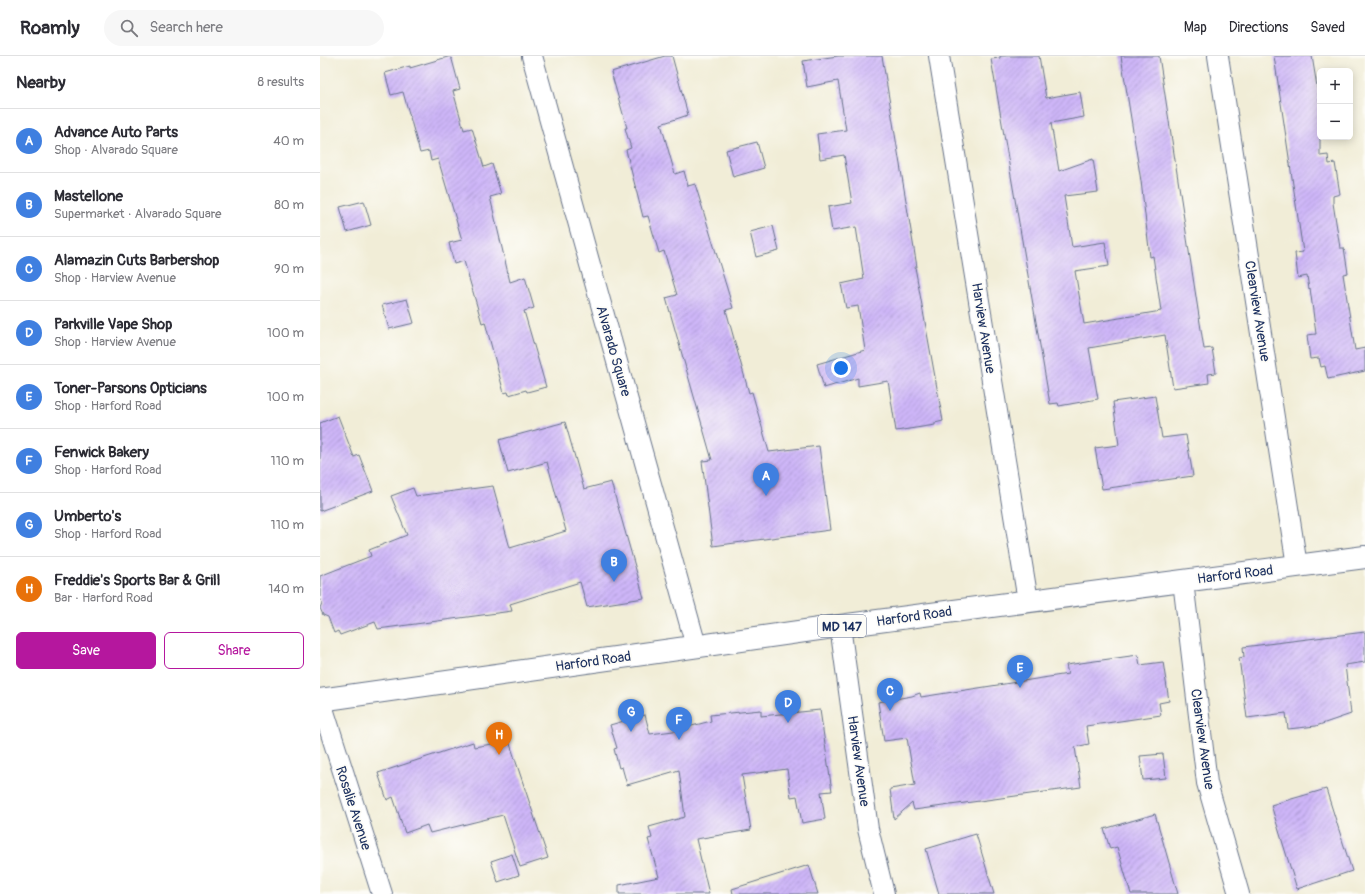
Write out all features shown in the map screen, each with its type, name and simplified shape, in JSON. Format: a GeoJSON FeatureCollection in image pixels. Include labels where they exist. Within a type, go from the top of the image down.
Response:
{"type":"FeatureCollection","features":[{"type":"Feature","properties":{"kind":"main road","name":"Harford Road"},"geometry":{"type":"LineString","coordinates":[[320,700],[840,626],[1365,557]]}},
{"type":"Feature","properties":{"kind":"street","name":"Alvarado Square"},"geometry":{"type":"LineString","coordinates":[[532,56],[696,646]]}},
{"type":"Feature","properties":{"kind":"street","name":"Harview Avenue"},"geometry":{"type":"LineString","coordinates":[[939,56],[1028,601]]}},
{"type":"Feature","properties":{"kind":"street","name":"Clearview Avenue"},"geometry":{"type":"LineString","coordinates":[[1218,56],[1297,566]]}},
{"type":"Feature","properties":{"kind":"street","name":"Clearview Avenue"},"geometry":{"type":"LineString","coordinates":[[1183,581],[1207,783],[1239,894]]}},
{"type":"Feature","properties":{"kind":"street","name":"Harview Avenue"},"geometry":{"type":"LineString","coordinates":[[840,626],[868,829],[884,894]]}},
{"type":"Feature","properties":{"kind":"street","name":"Rosalie Avenue"},"geometry":{"type":"LineString","coordinates":[[320,700],[382,894]]}},
{"type":"Feature","properties":{"kind":"building"},"geometry":{"type":"Polygon","coordinates":[[[451,56],[460,89],[453,91],[464,130],[472,128],[484,167],[492,164],[501,194],[490,197],[510,282],[525,277],[534,308],[524,311],[546,387],[527,392],[526,390],[509,395],[508,392],[504,393],[485,322],[482,323],[464,261],[454,264],[449,243],[462,240],[438,159],[431,161],[429,151],[420,153],[403,92],[391,95],[385,73],[410,66],[410,68],[451,56]]]}},
{"type":"Feature","properties":{"kind":"building"},"geometry":{"type":"Polygon","coordinates":[[[665,56],[672,56],[688,115],[661,124],[675,174],[684,171],[688,186],[695,184],[733,308],[726,310],[749,393],[752,392],[769,452],[819,446],[830,530],[713,546],[702,461],[712,460],[666,298],[677,295],[664,251],[659,253],[648,216],[643,217],[626,150],[631,148],[625,128],[627,128],[611,72],[665,56]]]}},
{"type":"Feature","properties":{"kind":"building"},"geometry":{"type":"Polygon","coordinates":[[[838,56],[882,56],[917,267],[915,267],[943,421],[935,423],[935,425],[896,431],[888,381],[858,386],[858,378],[824,388],[817,364],[865,350],[858,306],[846,308],[841,284],[864,279],[856,227],[832,231],[828,207],[852,203],[844,155],[820,159],[817,134],[846,130],[838,81],[807,87],[803,61],[838,56]]]}},
{"type":"Feature","properties":{"kind":"building"},"geometry":{"type":"Polygon","coordinates":[[[1000,56],[1039,56],[1046,98],[1080,92],[1084,117],[1051,123],[1059,171],[1093,159],[1098,192],[1064,196],[1072,247],[1105,242],[1109,266],[1075,271],[1084,324],[1161,311],[1153,256],[1150,257],[1141,181],[1121,56],[1159,56],[1204,349],[1212,348],[1216,373],[1208,374],[1209,383],[1173,388],[1165,335],[1089,348],[1098,399],[1059,406],[1058,403],[1050,404],[991,59],[1000,58],[1000,56]]]}},
{"type":"Feature","properties":{"kind":"building"},"geometry":{"type":"Polygon","coordinates":[[[1274,56],[1312,56],[1317,87],[1317,140],[1320,140],[1320,156],[1328,155],[1329,164],[1335,163],[1340,194],[1333,196],[1333,203],[1340,248],[1344,248],[1348,273],[1343,274],[1355,350],[1365,348],[1365,371],[1328,379],[1325,366],[1321,367],[1319,358],[1310,359],[1307,335],[1316,334],[1310,288],[1309,289],[1307,276],[1298,278],[1295,253],[1303,252],[1274,56]]]}},
{"type":"Feature","properties":{"kind":"building"},"geometry":{"type":"Polygon","coordinates":[[[757,142],[764,168],[733,177],[726,150],[757,142]]]}},
{"type":"Feature","properties":{"kind":"building"},"geometry":{"type":"Polygon","coordinates":[[[364,201],[371,225],[347,232],[340,207],[364,201]]]}},
{"type":"Feature","properties":{"kind":"building"},"geometry":{"type":"Polygon","coordinates":[[[773,226],[779,251],[756,257],[750,232],[773,226]]]}},
{"type":"Feature","properties":{"kind":"building"},"geometry":{"type":"Polygon","coordinates":[[[407,299],[414,323],[389,329],[382,305],[407,299]]]}},
{"type":"Feature","properties":{"kind":"building"},"geometry":{"type":"Polygon","coordinates":[[[1155,396],[1162,438],[1186,435],[1193,476],[1102,489],[1095,448],[1119,445],[1113,402],[1155,396]]]}},
{"type":"Feature","properties":{"kind":"building"},"geometry":{"type":"Polygon","coordinates":[[[338,416],[354,457],[359,455],[373,491],[320,511],[320,423],[338,416]]]}},
{"type":"Feature","properties":{"kind":"building"},"geometry":{"type":"Polygon","coordinates":[[[565,422],[584,489],[611,482],[644,598],[587,607],[580,582],[510,604],[512,611],[378,629],[375,622],[340,635],[338,631],[334,633],[328,617],[323,615],[320,608],[322,603],[320,597],[320,576],[371,556],[369,550],[407,535],[391,496],[413,488],[416,496],[493,486],[510,548],[566,531],[547,462],[508,473],[499,440],[565,422]]]}},
{"type":"Feature","properties":{"kind":"building"},"geometry":{"type":"Polygon","coordinates":[[[1365,632],[1365,662],[1345,665],[1351,714],[1316,726],[1288,729],[1286,713],[1247,718],[1239,658],[1244,657],[1243,647],[1365,632]]]}},
{"type":"Feature","properties":{"kind":"building"},"geometry":{"type":"Polygon","coordinates":[[[1138,655],[1140,665],[1163,662],[1169,701],[1159,703],[1161,715],[1086,726],[1089,744],[1075,747],[1081,787],[914,810],[912,803],[894,819],[890,789],[915,785],[907,738],[884,741],[878,702],[912,696],[920,693],[921,697],[1068,674],[1066,665],[1138,655]]]}},
{"type":"Feature","properties":{"kind":"building"},"geometry":{"type":"Polygon","coordinates":[[[761,710],[761,716],[820,710],[832,791],[821,792],[825,819],[802,823],[797,796],[791,797],[787,769],[742,775],[751,830],[696,839],[709,894],[619,894],[619,885],[659,877],[648,839],[652,838],[649,827],[685,817],[679,770],[627,785],[622,767],[619,768],[614,749],[617,748],[610,725],[645,715],[650,734],[689,729],[688,727],[711,721],[710,715],[761,710]]]}},
{"type":"Feature","properties":{"kind":"building"},"geometry":{"type":"Polygon","coordinates":[[[509,741],[548,858],[520,867],[503,815],[430,833],[427,825],[405,833],[393,797],[387,800],[378,773],[473,742],[474,747],[509,741]]]}},
{"type":"Feature","properties":{"kind":"building"},"geometry":{"type":"Polygon","coordinates":[[[1163,754],[1166,778],[1143,780],[1140,756],[1163,754]]]}},
{"type":"Feature","properties":{"kind":"building"},"geometry":{"type":"Polygon","coordinates":[[[1326,789],[1352,871],[1297,889],[1271,805],[1326,789]]]}},
{"type":"Feature","properties":{"kind":"building"},"geometry":{"type":"Polygon","coordinates":[[[1155,814],[1178,894],[1131,894],[1117,847],[1110,849],[1104,829],[1155,814]]]}},
{"type":"Feature","properties":{"kind":"building"},"geometry":{"type":"Polygon","coordinates":[[[976,834],[994,894],[939,894],[926,849],[976,834]]]}},
{"type":"Feature","properties":{"kind":"building"},"geometry":{"type":"Polygon","coordinates":[[[512,854],[519,875],[498,882],[491,861],[512,854]]]}},
{"type":"Feature","properties":{"kind":"building"},"geometry":{"type":"Polygon","coordinates":[[[809,865],[818,894],[733,894],[732,889],[809,865]]]}},
{"type":"Feature","properties":{"kind":"place","name":"Advance Auto Parts"},"geometry":{"type":"Point","coordinates":[766,496]}},
{"type":"Feature","properties":{"kind":"place","name":"Mastellone"},"geometry":{"type":"Point","coordinates":[614,582]}},
{"type":"Feature","properties":{"kind":"place","name":"Toner-Parsons Opticians"},"geometry":{"type":"Point","coordinates":[1020,688]}},
{"type":"Feature","properties":{"kind":"place","name":"Alamazin Cuts Barbershop"},"geometry":{"type":"Point","coordinates":[890,711]}},
{"type":"Feature","properties":{"kind":"place","name":"Parkville Vape Shop"},"geometry":{"type":"Point","coordinates":[788,723]}},
{"type":"Feature","properties":{"kind":"place","name":"Umberto's"},"geometry":{"type":"Point","coordinates":[631,732]}},
{"type":"Feature","properties":{"kind":"place","name":"Fenwick Bakery"},"geometry":{"type":"Point","coordinates":[679,740]}},
{"type":"Feature","properties":{"kind":"place","name":"Freddie's Sports Bar & Grill"},"geometry":{"type":"Point","coordinates":[499,755]}}]}
